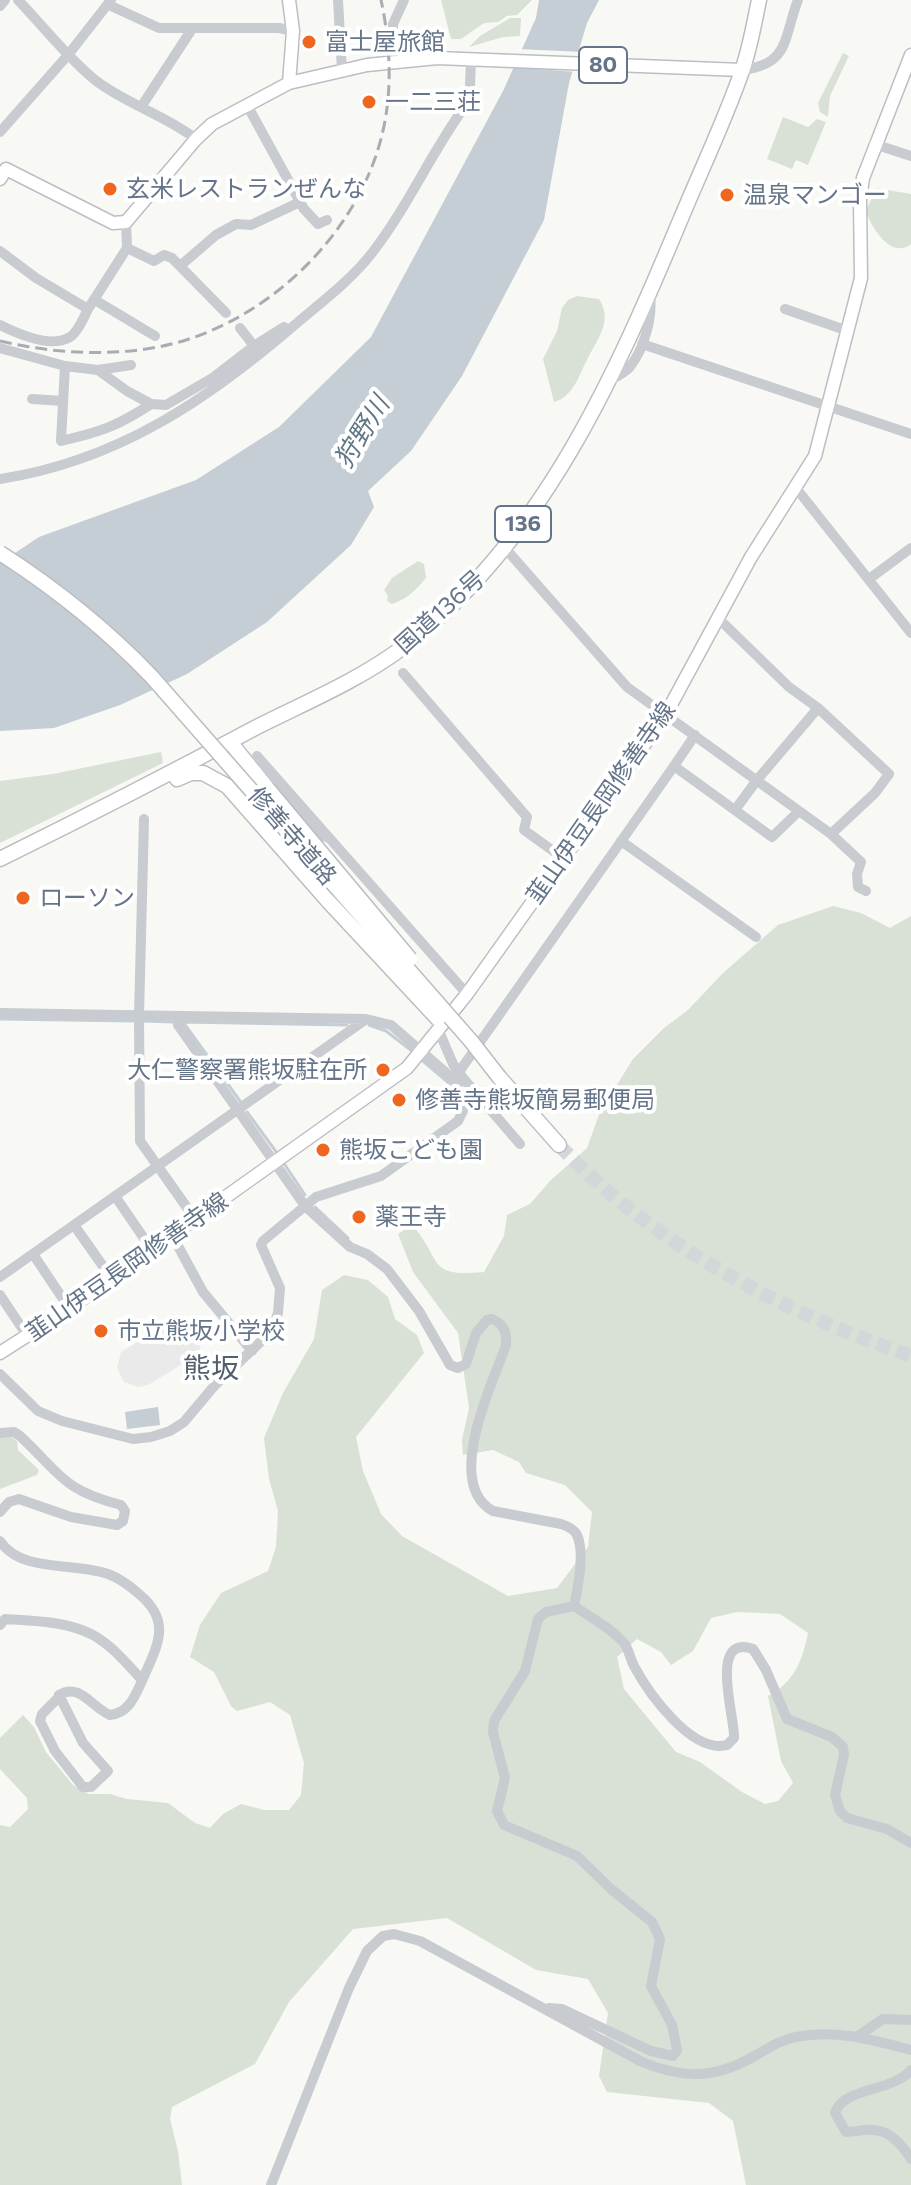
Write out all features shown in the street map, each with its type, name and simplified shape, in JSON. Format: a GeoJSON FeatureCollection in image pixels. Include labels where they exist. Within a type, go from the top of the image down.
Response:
{"type":"FeatureCollection","features":[{"type":"Feature","properties":{"kind":"highway","name":"国道136号"},"geometry":{"type":"LineString","coordinates":[[0,859],[344,685],[401,649],[457,600],[505,548],[559,472],[650,293],[742,70],[759,0]]}},
{"type":"Feature","properties":{"kind":"highway","name":"修善寺道路"},"geometry":{"type":"LineString","coordinates":[[0,553],[70,601],[152,677],[559,1145]]}},
{"type":"Feature","properties":{"kind":"highway"},"geometry":{"type":"LineString","coordinates":[[230,742],[255,763],[267,788],[454,1013],[471,1041]]}},
{"type":"Feature","properties":{"kind":"highway"},"geometry":{"type":"LineString","coordinates":[[213,751],[227,786],[241,802],[328,901],[460,1041],[499,1077]]}},
{"type":"Feature","properties":{"kind":"highway"},"geometry":{"type":"LineString","coordinates":[[110,805],[136,800],[191,773],[210,776],[227,786]]}},
{"type":"Feature","properties":{"kind":"main road"},"geometry":{"type":"LineString","coordinates":[[2,171],[113,223],[126,222],[212,124],[289,83],[293,31],[289,0]]}},
{"type":"Feature","properties":{"kind":"main road","name":"韮山伊豆長岡修善寺線"},"geometry":{"type":"LineString","coordinates":[[0,1353],[112,1279],[400,1074],[467,994],[666,714],[751,557],[815,456],[861,278],[860,200],[863,178],[911,55]]}},
{"type":"Feature","properties":{"kind":"main road","name":"80"},"geometry":{"type":"LineString","coordinates":[[289,83],[394,61],[437,58],[742,70]]}},
{"type":"Feature","properties":{"kind":"street"},"geometry":{"type":"LineString","coordinates":[[0,6],[5,0]]}},
{"type":"Feature","properties":{"kind":"street"},"geometry":{"type":"LineString","coordinates":[[18,0],[68,55],[96,80],[178,125],[196,139]]}},
{"type":"Feature","properties":{"kind":"street"},"geometry":{"type":"LineString","coordinates":[[338,0],[342,71]]}},
{"type":"Feature","properties":{"kind":"street"},"geometry":{"type":"LineString","coordinates":[[394,61],[393,24],[404,0]]}},
{"type":"Feature","properties":{"kind":"street"},"geometry":{"type":"LineString","coordinates":[[742,70],[767,66],[774,61],[798,0]]}},
{"type":"Feature","properties":{"kind":"street"},"geometry":{"type":"LineString","coordinates":[[0,132],[110,2],[159,28],[279,28],[293,31]]}},
{"type":"Feature","properties":{"kind":"street"},"geometry":{"type":"LineString","coordinates":[[141,107],[192,29]]}},
{"type":"Feature","properties":{"kind":"street"},"geometry":{"type":"LineString","coordinates":[[0,479],[83,457],[147,432],[211,392],[300,320],[357,269],[388,230],[463,109],[477,59]]}},
{"type":"Feature","properties":{"kind":"street"},"geometry":{"type":"LineString","coordinates":[[247,105],[300,202],[318,224],[327,220]]}},
{"type":"Feature","properties":{"kind":"street"},"geometry":{"type":"LineString","coordinates":[[874,144],[911,156]]}},
{"type":"Feature","properties":{"kind":"street"},"geometry":{"type":"LineString","coordinates":[[180,266],[216,235],[236,224],[251,225],[300,202]]}},
{"type":"Feature","properties":{"kind":"street"},"geometry":{"type":"LineString","coordinates":[[0,325],[29,339],[65,339],[74,334],[127,248],[126,222]]}},
{"type":"Feature","properties":{"kind":"street"},"geometry":{"type":"LineString","coordinates":[[127,248],[154,261],[164,255],[180,266],[226,313]]}},
{"type":"Feature","properties":{"kind":"street"},"geometry":{"type":"LineString","coordinates":[[0,251],[36,278],[155,336]]}},
{"type":"Feature","properties":{"kind":"street"},"geometry":{"type":"LineString","coordinates":[[607,382],[629,367],[642,344],[652,309],[650,293]]}},
{"type":"Feature","properties":{"kind":"street"},"geometry":{"type":"LineString","coordinates":[[785,309],[848,331]]}},
{"type":"Feature","properties":{"kind":"street"},"geometry":{"type":"LineString","coordinates":[[98,370],[151,404],[166,405],[214,377],[290,323],[300,320]]}},
{"type":"Feature","properties":{"kind":"street"},"geometry":{"type":"LineString","coordinates":[[240,328],[254,346]]}},
{"type":"Feature","properties":{"kind":"street"},"geometry":{"type":"LineString","coordinates":[[642,344],[911,434]]}},
{"type":"Feature","properties":{"kind":"street"},"geometry":{"type":"LineString","coordinates":[[0,348],[65,366],[98,370],[131,365]]}},
{"type":"Feature","properties":{"kind":"street"},"geometry":{"type":"LineString","coordinates":[[65,366],[61,441],[104,431],[151,404]]}},
{"type":"Feature","properties":{"kind":"street"},"geometry":{"type":"LineString","coordinates":[[32,399],[63,401]]}},
{"type":"Feature","properties":{"kind":"street"},"geometry":{"type":"LineString","coordinates":[[796,488],[911,633]]}},
{"type":"Feature","properties":{"kind":"street"},"geometry":{"type":"LineString","coordinates":[[505,548],[627,687],[831,834],[861,862],[856,883],[866,891]]}},
{"type":"Feature","properties":{"kind":"street"},"geometry":{"type":"LineString","coordinates":[[869,579],[911,548]]}},
{"type":"Feature","properties":{"kind":"street"},"geometry":{"type":"LineString","coordinates":[[718,618],[789,687],[818,708],[889,774],[875,793],[831,834]]}},
{"type":"Feature","properties":{"kind":"street"},"geometry":{"type":"LineString","coordinates":[[403,673],[527,817],[524,830],[563,858]]}},
{"type":"Feature","properties":{"kind":"street"},"geometry":{"type":"LineString","coordinates":[[735,810],[818,708]]}},
{"type":"Feature","properties":{"kind":"street"},"geometry":{"type":"LineString","coordinates":[[0,1374],[29,1404],[47,1416],[105,1434],[141,1438],[170,1431],[184,1422],[215,1385],[268,1337],[276,1319],[280,1300],[279,1282],[261,1245],[323,1194],[381,1176],[458,1121],[463,1111],[454,1090],[460,1078],[695,735]]}},
{"type":"Feature","properties":{"kind":"street"},"geometry":{"type":"LineString","coordinates":[[255,763],[314,831],[330,839],[467,994]]}},
{"type":"Feature","properties":{"kind":"street"},"geometry":{"type":"LineString","coordinates":[[674,766],[772,837],[799,811]]}},
{"type":"Feature","properties":{"kind":"street"},"geometry":{"type":"LineString","coordinates":[[144,819],[139,1015],[140,1141],[195,1219]]}},
{"type":"Feature","properties":{"kind":"street"},"geometry":{"type":"LineString","coordinates":[[621,841],[756,937]]}},
{"type":"Feature","properties":{"kind":"street"},"geometry":{"type":"LineString","coordinates":[[0,1013],[366,1019],[391,1025],[460,1078],[520,1144]]}},
{"type":"Feature","properties":{"kind":"street"},"geometry":{"type":"LineString","coordinates":[[178,1016],[178,1025],[305,1206],[350,1247],[367,1254],[387,1269],[419,1311],[450,1365],[458,1368],[466,1364],[476,1333],[487,1320],[492,1319],[502,1325],[506,1332],[506,1345],[477,1422],[472,1487],[483,1506],[493,1511],[571,1528],[577,1535],[579,1571],[574,1606]]}},
{"type":"Feature","properties":{"kind":"street"},"geometry":{"type":"LineString","coordinates":[[0,1277],[366,1019]]}},
{"type":"Feature","properties":{"kind":"street"},"geometry":{"type":"LineString","coordinates":[[438,1029],[460,1078]]}},
{"type":"Feature","properties":{"kind":"street"},"geometry":{"type":"LineString","coordinates":[[115,1196],[152,1250]]}},
{"type":"Feature","properties":{"kind":"street"},"geometry":{"type":"LineString","coordinates":[[74,1225],[112,1279]]}},
{"type":"Feature","properties":{"kind":"street"},"geometry":{"type":"LineString","coordinates":[[172,1235],[203,1292],[252,1351]]}},
{"type":"Feature","properties":{"kind":"street"},"geometry":{"type":"LineString","coordinates":[[33,1254],[69,1308]]}},
{"type":"Feature","properties":{"kind":"street"},"geometry":{"type":"LineString","coordinates":[[0,1295],[28,1337]]}},
{"type":"Feature","properties":{"kind":"street"},"geometry":{"type":"LineString","coordinates":[[0,1433],[14,1432],[68,1485],[94,1498],[121,1505],[125,1511],[123,1521],[117,1525],[71,1517],[19,1499],[9,1502],[0,1512]]}},
{"type":"Feature","properties":{"kind":"street"},"geometry":{"type":"LineString","coordinates":[[0,1541],[6,1550],[20,1559],[110,1575],[146,1599],[158,1613],[161,1630],[131,1703],[115,1715],[103,1711],[79,1693],[63,1692],[42,1714],[40,1721],[62,1761],[83,1787],[91,1787],[108,1771],[83,1743],[58,1698]]}},
{"type":"Feature","properties":{"kind":"street"},"geometry":{"type":"LineString","coordinates":[[543,2007],[562,2009],[659,2053],[673,2056],[677,2050],[665,2007],[651,1986],[660,1939],[652,1922],[577,1856],[504,1825],[497,1811],[505,1778],[493,1732],[494,1721],[525,1671],[538,1619],[546,1612],[574,1606],[625,1645],[635,1667],[676,1722],[709,1746],[721,1747],[732,1742],[734,1723],[726,1690],[728,1664],[735,1650],[742,1647],[753,1649],[766,1670],[787,1719],[832,1737],[843,1747],[835,1795],[840,1811],[847,1818],[887,1829],[911,1843]]}},
{"type":"Feature","properties":{"kind":"street"},"geometry":{"type":"LineString","coordinates":[[0,1625],[5,1619],[48,1623],[92,1634],[142,1680]]}},
{"type":"Feature","properties":{"kind":"street"},"geometry":{"type":"LineString","coordinates":[[271,2185],[349,1988],[367,1951],[383,1936],[394,1934],[420,1941],[665,2072],[686,2075],[727,2070],[791,2038],[837,2034],[858,2036],[911,2050]]}},
{"type":"Feature","properties":{"kind":"street"},"geometry":{"type":"LineString","coordinates":[[858,2036],[883,2019],[911,2020]]}},
{"type":"Feature","properties":{"kind":"street"},"geometry":{"type":"LineString","coordinates":[[911,2070],[901,2081],[847,2098],[838,2104],[835,2113],[846,2132],[874,2130],[886,2133],[906,2150],[911,2159]]}},
{"type":"Feature","properties":{"kind":"shaded area"},"geometry":{"type":"Polygon","coordinates":[[[441,0],[532,0],[517,15],[484,23],[461,39],[451,39],[441,0]]]}},
{"type":"Feature","properties":{"kind":"shaded area"},"geometry":{"type":"Polygon","coordinates":[[[510,18],[521,18],[520,36],[503,37],[469,47],[480,36],[510,18]]]}},
{"type":"Feature","properties":{"kind":"shaded area"},"geometry":{"type":"Polygon","coordinates":[[[843,53],[849,56],[830,96],[828,117],[820,112],[818,103],[843,53]]]}},
{"type":"Feature","properties":{"kind":"shaded area"},"geometry":{"type":"Polygon","coordinates":[[[783,117],[808,127],[817,119],[826,122],[808,165],[796,160],[792,169],[767,159],[783,117]]]}},
{"type":"Feature","properties":{"kind":"shaded area"},"geometry":{"type":"Polygon","coordinates":[[[876,188],[911,194],[911,244],[904,248],[889,245],[872,225],[866,211],[876,188]]]}},
{"type":"Feature","properties":{"kind":"shaded area"},"geometry":{"type":"Polygon","coordinates":[[[577,296],[599,299],[605,315],[604,322],[575,384],[566,395],[554,402],[543,359],[557,331],[562,308],[568,300],[577,296]]]}},
{"type":"Feature","properties":{"kind":"shaded area"},"geometry":{"type":"Polygon","coordinates":[[[418,561],[424,564],[426,578],[402,600],[392,604],[387,601],[384,590],[392,578],[418,561]]]}},
{"type":"Feature","properties":{"kind":"shaded area"},"geometry":{"type":"Polygon","coordinates":[[[161,752],[163,763],[0,843],[0,781],[53,774],[161,752]]]}},
{"type":"Feature","properties":{"kind":"shaded area"},"geometry":{"type":"Polygon","coordinates":[[[833,906],[861,913],[890,928],[911,916],[911,2185],[746,2185],[733,2121],[709,2103],[607,2092],[599,2076],[608,2013],[588,1979],[536,1970],[447,1918],[353,1929],[289,2002],[255,2064],[172,2107],[170,2119],[182,2185],[0,2185],[0,1825],[10,1827],[28,1809],[27,1798],[0,1769],[0,1738],[23,1715],[34,1727],[46,1752],[73,1785],[89,1794],[168,1803],[195,1823],[210,1828],[223,1814],[241,1804],[264,1810],[289,1810],[301,1795],[304,1763],[290,1715],[270,1702],[237,1711],[231,1706],[214,1672],[190,1657],[200,1625],[221,1593],[268,1571],[276,1547],[278,1511],[269,1479],[264,1438],[283,1393],[314,1339],[322,1290],[344,1275],[368,1280],[388,1297],[395,1319],[417,1335],[424,1353],[356,1437],[363,1471],[381,1514],[402,1536],[508,1596],[557,1588],[588,1547],[592,1512],[565,1485],[526,1473],[519,1462],[493,1450],[463,1455],[462,1440],[469,1408],[458,1333],[413,1272],[398,1234],[412,1225],[443,1269],[484,1272],[504,1236],[507,1215],[530,1204],[587,1148],[600,1112],[633,1059],[778,925],[833,906]],[[737,1612],[711,1618],[693,1651],[671,1665],[661,1652],[637,1639],[617,1657],[624,1689],[676,1752],[700,1762],[742,1792],[765,1804],[778,1801],[793,1783],[781,1761],[768,1696],[796,1670],[808,1633],[780,1614],[737,1612]]]}},
{"type":"Feature","properties":{"kind":"shaded area"},"geometry":{"type":"Polygon","coordinates":[[[174,1319],[185,1319],[197,1327],[201,1337],[200,1350],[148,1385],[138,1387],[124,1382],[117,1368],[121,1352],[174,1319]]]}},
{"type":"Feature","properties":{"kind":"shaded area"},"geometry":{"type":"Polygon","coordinates":[[[11,1437],[17,1441],[18,1450],[39,1470],[37,1475],[0,1489],[0,1438],[11,1437]]]}},
{"type":"Feature","properties":{"kind":"water","name":"狩野川"},"geometry":{"type":"Polygon","coordinates":[[[539,0],[599,0],[587,23],[569,83],[544,220],[462,376],[411,451],[368,491],[374,507],[351,545],[267,622],[187,674],[120,705],[54,728],[0,731],[0,563],[39,537],[196,480],[279,427],[371,337],[503,91],[536,18],[539,0]]]}},
{"type":"Feature","properties":{"kind":"water"},"geometry":{"type":"Polygon","coordinates":[[[158,1407],[160,1425],[127,1429],[125,1412],[158,1407]]]}},
{"type":"Feature","properties":{"kind":"pier"},"geometry":{"type":"Polygon","coordinates":[[[517,49],[583,52],[577,72],[509,67],[517,49]]]}},
{"type":"Feature","properties":{"kind":"waterway"},"geometry":{"type":"LineString","coordinates":[[0,1019],[133,1021]]}},
{"type":"Feature","properties":{"kind":"waterway"},"geometry":{"type":"LineString","coordinates":[[144,1021],[173,1022]]}},
{"type":"Feature","properties":{"kind":"waterway"},"geometry":{"type":"LineString","coordinates":[[183,1022],[347,1025]]}},
{"type":"Feature","properties":{"kind":"waterway"},"geometry":{"type":"LineString","coordinates":[[183,1022],[240,1101]]}},
{"type":"Feature","properties":{"kind":"waterway"},"geometry":{"type":"LineString","coordinates":[[369,1025],[386,1031],[412,1051]]}},
{"type":"Feature","properties":{"kind":"waterway"},"geometry":{"type":"LineString","coordinates":[[423,1061],[450,1084]]}},
{"type":"Feature","properties":{"kind":"waterway"},"geometry":{"type":"LineString","coordinates":[[247,1112],[277,1153]]}},
{"type":"Feature","properties":{"kind":"waterway"},"geometry":{"type":"LineString","coordinates":[[285,1165],[305,1195]]}},
{"type":"Feature","properties":{"kind":"waterway"},"geometry":{"type":"LineString","coordinates":[[315,1207],[348,1238]]}},
{"type":"Feature","properties":{"kind":"tunnel"},"geometry":{"type":"LineString","coordinates":[[559,1145],[636,1214],[722,1272],[815,1318],[911,1356]]}},
{"type":"Feature","properties":{"kind":"railway"},"geometry":{"type":"LineString","coordinates":[[0,341],[69,352],[117,352],[164,346],[222,326],[288,282],[317,254],[342,223],[362,189],[377,153],[389,86],[388,43],[381,0]]}},
{"type":"Feature","properties":{"kind":"place","name":"富士屋旅館"},"geometry":{"type":"Point","coordinates":[309,42]}},
{"type":"Feature","properties":{"kind":"place","name":"一二三荘"},"geometry":{"type":"Point","coordinates":[369,102]}},
{"type":"Feature","properties":{"kind":"place","name":"玄米レストランぜんな"},"geometry":{"type":"Point","coordinates":[110,189]}},
{"type":"Feature","properties":{"kind":"place","name":"温泉マンゴー"},"geometry":{"type":"Point","coordinates":[727,195]}},
{"type":"Feature","properties":{"kind":"place","name":"ローソン"},"geometry":{"type":"Point","coordinates":[23,898]}},
{"type":"Feature","properties":{"kind":"place","name":"大仁警察署熊坂駐在所"},"geometry":{"type":"Point","coordinates":[383,1070]}},
{"type":"Feature","properties":{"kind":"place","name":"修善寺熊坂簡易郵便局"},"geometry":{"type":"Point","coordinates":[399,1100]}},
{"type":"Feature","properties":{"kind":"place","name":"熊坂こども園"},"geometry":{"type":"Point","coordinates":[323,1150]}},
{"type":"Feature","properties":{"kind":"place","name":"薬王寺"},"geometry":{"type":"Point","coordinates":[359,1217]}},
{"type":"Feature","properties":{"kind":"place","name":"市立熊坂小学校"},"geometry":{"type":"Point","coordinates":[101,1331]}},
{"type":"Feature","properties":{"kind":"district","name":"熊坂"},"geometry":{"type":"Point","coordinates":[211,1369]}}]}
